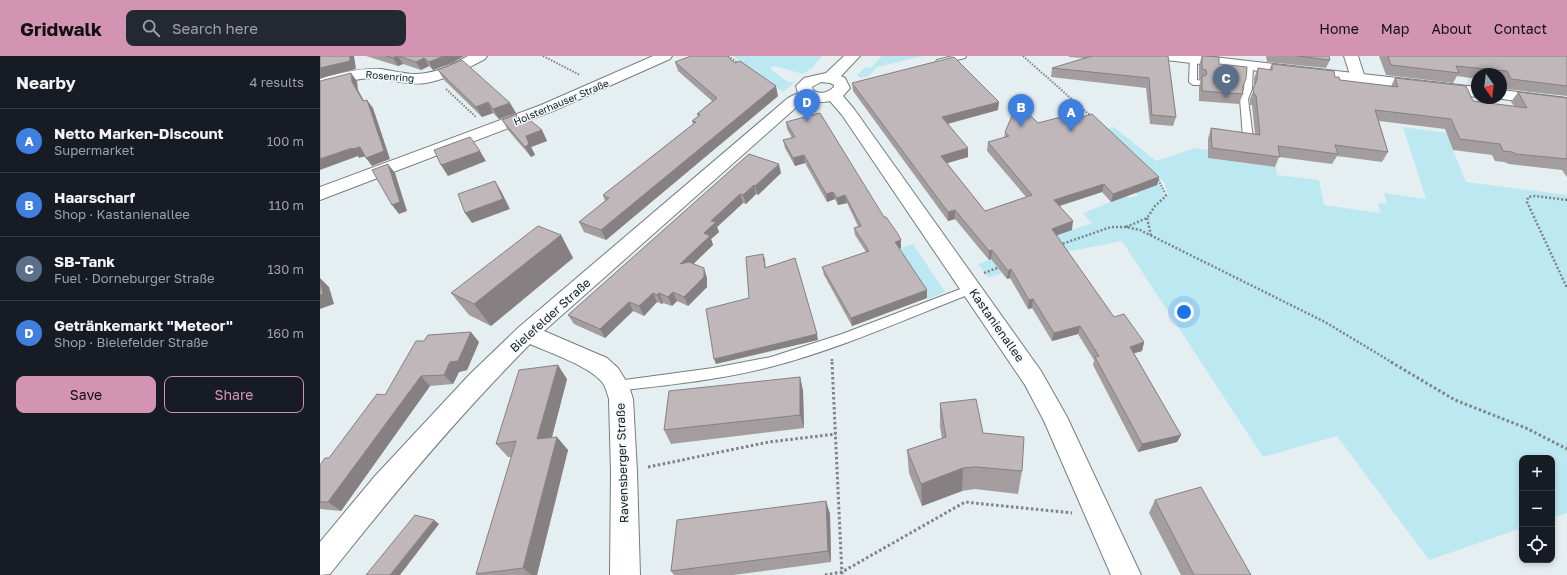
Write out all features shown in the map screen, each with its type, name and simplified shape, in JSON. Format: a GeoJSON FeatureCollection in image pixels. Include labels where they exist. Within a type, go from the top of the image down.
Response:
{"type":"FeatureCollection","features":[{"type":"Feature","properties":{"kind":"street","name":"Rosenring"},"geometry":{"type":"LineString","coordinates":[[320,84],[340,78],[368,73],[408,79],[432,77],[449,71],[480,56]]}},
{"type":"Feature","properties":{"kind":"street","name":"Holsterhauser Straße"},"geometry":{"type":"LineString","coordinates":[[320,194],[491,130],[601,85],[665,56]]}},
{"type":"Feature","properties":{"kind":"street"},"geometry":{"type":"LineString","coordinates":[[1166,56],[1471,91]]}},
{"type":"Feature","properties":{"kind":"street"},"geometry":{"type":"LineString","coordinates":[[1351,56],[1357,78]]}},
{"type":"Feature","properties":{"kind":"street"},"geometry":{"type":"LineString","coordinates":[[838,86],[847,58]]}},
{"type":"Feature","properties":{"kind":"street","name":"Bielefelder Straße"},"geometry":{"type":"LineString","coordinates":[[320,564],[384,485],[478,381],[527,333],[794,101],[808,94],[805,92],[804,86],[810,81],[819,78],[838,86]]}},
{"type":"Feature","properties":{"kind":"street","name":"Kastanienallee"},"geometry":{"type":"LineString","coordinates":[[838,86],[848,112],[1033,378],[1045,398],[1126,575]]}},
{"type":"Feature","properties":{"kind":"street"},"geometry":{"type":"LineString","coordinates":[[1507,96],[1567,103]]}},
{"type":"Feature","properties":{"kind":"street","name":"Ravensberger Straße"},"geometry":{"type":"LineString","coordinates":[[527,333],[599,365],[610,375],[617,386],[621,400],[624,472],[625,575]]}},
{"type":"Feature","properties":{"kind":"lane"},"geometry":{"type":"LineString","coordinates":[[933,63],[962,56]]}},
{"type":"Feature","properties":{"kind":"lane"},"geometry":{"type":"LineString","coordinates":[[1193,59],[1193,82],[1199,83]]}},
{"type":"Feature","properties":{"kind":"lane"},"geometry":{"type":"LineString","coordinates":[[1248,138],[1244,88],[1249,66]]}},
{"type":"Feature","properties":{"kind":"lane"},"geometry":{"type":"LineString","coordinates":[[617,386],[737,370],[770,362],[832,343],[968,284]]}},
{"type":"Feature","properties":{"kind":"path"},"geometry":{"type":"LineString","coordinates":[[543,56],[601,85]]}},
{"type":"Feature","properties":{"kind":"path"},"geometry":{"type":"LineString","coordinates":[[728,56],[741,65]]}},
{"type":"Feature","properties":{"kind":"path"},"geometry":{"type":"LineString","coordinates":[[1023,56],[1097,122]]}},
{"type":"Feature","properties":{"kind":"path"},"geometry":{"type":"LineString","coordinates":[[432,77],[491,130]]}},
{"type":"Feature","properties":{"kind":"path"},"geometry":{"type":"LineString","coordinates":[[1070,112],[1083,109]]}},
{"type":"Feature","properties":{"kind":"path"},"geometry":{"type":"LineString","coordinates":[[1126,227],[1147,218],[1155,206],[1166,196],[1160,181],[1155,176]]}},
{"type":"Feature","properties":{"kind":"path"},"geometry":{"type":"LineString","coordinates":[[1567,200],[1535,196],[1528,197],[1527,202],[1567,288]]}},
{"type":"Feature","properties":{"kind":"path"},"geometry":{"type":"LineString","coordinates":[[1147,218],[1151,235]]}},
{"type":"Feature","properties":{"kind":"path"},"geometry":{"type":"LineString","coordinates":[[1052,248],[1111,227],[1126,227],[1151,235],[1325,322],[1455,400],[1526,428],[1567,449]]}},
{"type":"Feature","properties":{"kind":"path"},"geometry":{"type":"LineString","coordinates":[[968,284],[1001,267]]}},
{"type":"Feature","properties":{"kind":"path"},"geometry":{"type":"LineString","coordinates":[[832,343],[842,574]]}},
{"type":"Feature","properties":{"kind":"path"},"geometry":{"type":"LineString","coordinates":[[624,472],[769,442],[836,434]]}},
{"type":"Feature","properties":{"kind":"path"},"geometry":{"type":"LineString","coordinates":[[825,575],[842,574],[965,502],[1078,513],[1096,509]]}},
{"type":"Feature","properties":{"kind":"shaded area"},"geometry":{"type":"Polygon","coordinates":[[[733,56],[822,56],[813,67],[803,74],[775,66],[769,68],[788,82],[795,82],[783,92],[733,56]]]}},
{"type":"Feature","properties":{"kind":"shaded area"},"geometry":{"type":"Polygon","coordinates":[[[882,56],[923,56],[877,67],[869,76],[860,78],[857,75],[866,67],[870,68],[882,56]]]}},
{"type":"Feature","properties":{"kind":"shaded area"},"geometry":{"type":"Polygon","coordinates":[[[1114,127],[1156,161],[1195,148],[1208,150],[1208,158],[1276,167],[1277,175],[1319,180],[1324,205],[1380,213],[1378,203],[1387,204],[1384,193],[1426,199],[1403,127],[1446,133],[1466,182],[1567,195],[1567,513],[1555,517],[1555,455],[1519,455],[1519,529],[1429,560],[1337,436],[1263,457],[1122,241],[1050,255],[989,278],[978,264],[1092,223],[1083,213],[1126,196],[1129,198],[1138,196],[1135,192],[1125,150],[1159,182],[1164,195],[1162,197],[1166,199],[1168,195],[1164,182],[1107,129],[1114,127]]]}},
{"type":"Feature","properties":{"kind":"shaded area"},"geometry":{"type":"Polygon","coordinates":[[[913,244],[945,292],[928,299],[895,250],[913,244]]]}},
{"type":"Feature","properties":{"kind":"building"},"geometry":{"type":"Polygon","coordinates":[[[320,56],[350,56],[350,61],[320,68],[320,56]]]}},
{"type":"Feature","properties":{"kind":"building"},"geometry":{"type":"Polygon","coordinates":[[[386,56],[397,56],[393,58],[386,56]]]}},
{"type":"Feature","properties":{"kind":"building"},"geometry":{"type":"Polygon","coordinates":[[[399,56],[444,56],[429,62],[424,58],[416,62],[399,56]]]}},
{"type":"Feature","properties":{"kind":"building"},"geometry":{"type":"Polygon","coordinates":[[[691,56],[727,56],[735,63],[740,61],[776,86],[601,230],[579,222],[609,198],[603,195],[696,122],[692,121],[700,115],[697,114],[717,98],[675,62],[691,56]]]}},
{"type":"Feature","properties":{"kind":"building"},"geometry":{"type":"Polygon","coordinates":[[[1092,56],[1168,56],[1176,117],[1152,115],[1149,78],[1052,68],[1092,56]]]}},
{"type":"Feature","properties":{"kind":"building"},"geometry":{"type":"Polygon","coordinates":[[[1202,56],[1219,57],[1219,64],[1247,67],[1246,79],[1242,88],[1243,94],[1202,91],[1202,76],[1207,74],[1206,70],[1202,69],[1202,56]]]}},
{"type":"Feature","properties":{"kind":"building"},"geometry":{"type":"Polygon","coordinates":[[[1298,56],[1329,56],[1330,60],[1298,56]]]}},
{"type":"Feature","properties":{"kind":"building"},"geometry":{"type":"Polygon","coordinates":[[[1388,56],[1567,56],[1567,86],[1511,79],[1507,68],[1456,66],[1459,73],[1391,65],[1388,56]]]}},
{"type":"Feature","properties":{"kind":"building"},"geometry":{"type":"Polygon","coordinates":[[[954,57],[999,102],[942,117],[968,148],[941,156],[985,211],[1032,195],[988,142],[1009,136],[1005,132],[1012,116],[1026,111],[1038,123],[1065,116],[1076,115],[1079,118],[1092,114],[1159,177],[1113,194],[1104,184],[1054,200],[1073,221],[1052,229],[1114,317],[1124,314],[1144,342],[1130,347],[1181,435],[1142,444],[1095,357],[1099,356],[1080,326],[1054,333],[1033,299],[1029,300],[1011,269],[1008,271],[992,250],[989,251],[955,210],[948,212],[852,83],[954,57]]]}},
{"type":"Feature","properties":{"kind":"building"},"geometry":{"type":"Polygon","coordinates":[[[462,60],[510,103],[493,109],[488,102],[476,107],[438,70],[462,60]]]}},
{"type":"Feature","properties":{"kind":"building"},"geometry":{"type":"Polygon","coordinates":[[[1272,64],[1334,71],[1335,77],[1339,77],[1340,80],[1398,87],[1395,78],[1466,86],[1471,97],[1471,104],[1496,104],[1527,108],[1518,92],[1567,98],[1567,159],[1516,154],[1503,151],[1500,144],[1460,139],[1451,119],[1375,110],[1388,152],[1335,145],[1338,154],[1278,146],[1280,157],[1212,148],[1211,128],[1260,135],[1256,95],[1254,95],[1253,89],[1257,79],[1258,68],[1272,70],[1272,64]]]}},
{"type":"Feature","properties":{"kind":"building"},"geometry":{"type":"Polygon","coordinates":[[[351,73],[352,82],[363,101],[367,100],[384,151],[366,158],[360,147],[352,148],[320,159],[320,81],[351,73]]]}},
{"type":"Feature","properties":{"kind":"building"},"geometry":{"type":"Polygon","coordinates":[[[820,113],[884,217],[886,217],[898,234],[901,240],[895,242],[927,290],[851,318],[822,267],[869,251],[854,228],[861,226],[845,195],[837,198],[833,192],[826,194],[804,155],[793,158],[783,140],[795,137],[786,122],[820,113]]]}},
{"type":"Feature","properties":{"kind":"building"},"geometry":{"type":"Polygon","coordinates":[[[516,114],[518,119],[525,116],[542,130],[526,136],[529,144],[525,147],[502,120],[516,114]]]}},
{"type":"Feature","properties":{"kind":"building"},"geometry":{"type":"Polygon","coordinates":[[[470,137],[480,151],[441,165],[434,150],[470,137]]]}},
{"type":"Feature","properties":{"kind":"building"},"geometry":{"type":"Polygon","coordinates":[[[749,154],[779,164],[755,186],[754,185],[743,195],[740,194],[711,221],[716,222],[704,233],[710,236],[680,264],[689,262],[704,268],[704,277],[684,297],[673,292],[668,297],[659,293],[657,295],[653,293],[639,306],[629,302],[600,329],[568,315],[749,154]]]}},
{"type":"Feature","properties":{"kind":"building"},"geometry":{"type":"Polygon","coordinates":[[[388,164],[400,202],[392,205],[372,170],[388,164]]]}},
{"type":"Feature","properties":{"kind":"building"},"geometry":{"type":"Polygon","coordinates":[[[495,181],[503,199],[465,213],[458,194],[495,181]]]}},
{"type":"Feature","properties":{"kind":"building"},"geometry":{"type":"Polygon","coordinates":[[[538,226],[561,235],[474,304],[451,293],[538,226]]]}},
{"type":"Feature","properties":{"kind":"building"},"geometry":{"type":"Polygon","coordinates":[[[763,254],[765,268],[795,258],[817,334],[714,359],[706,309],[749,298],[746,257],[763,254]]]}},
{"type":"Feature","properties":{"kind":"building"},"geometry":{"type":"Polygon","coordinates":[[[320,280],[323,294],[320,295],[320,280]]]}},
{"type":"Feature","properties":{"kind":"building"},"geometry":{"type":"Polygon","coordinates":[[[471,332],[458,361],[450,362],[444,375],[421,376],[328,502],[320,502],[320,465],[325,458],[329,458],[377,394],[385,395],[416,341],[424,341],[428,335],[471,332]]]}},
{"type":"Feature","properties":{"kind":"building"},"geometry":{"type":"Polygon","coordinates":[[[558,365],[537,439],[557,437],[523,568],[476,574],[516,441],[496,444],[519,370],[558,365]]]}},
{"type":"Feature","properties":{"kind":"building"},"geometry":{"type":"Polygon","coordinates":[[[800,377],[800,415],[664,430],[669,391],[800,377]]]}},
{"type":"Feature","properties":{"kind":"building"},"geometry":{"type":"Polygon","coordinates":[[[976,399],[983,433],[1024,437],[1022,471],[976,467],[963,468],[921,484],[907,450],[946,437],[940,403],[976,399]]]}},
{"type":"Feature","properties":{"kind":"building"},"geometry":{"type":"Polygon","coordinates":[[[1201,487],[1251,575],[1194,575],[1155,500],[1201,487]]]}},
{"type":"Feature","properties":{"kind":"building"},"geometry":{"type":"Polygon","coordinates":[[[826,501],[828,551],[671,571],[677,520],[826,501]]]}},
{"type":"Feature","properties":{"kind":"building"},"geometry":{"type":"Polygon","coordinates":[[[415,515],[434,520],[390,575],[366,575],[415,515]]]}},
{"type":"Feature","properties":{"kind":"place","name":"SB-Tank"},"geometry":{"type":"Point","coordinates":[1226,98]}},
{"type":"Feature","properties":{"kind":"place","name":"Getränkemarkt \"Meteor\""},"geometry":{"type":"Point","coordinates":[807,122]}},
{"type":"Feature","properties":{"kind":"place","name":"Haarscharf"},"geometry":{"type":"Point","coordinates":[1021,127]}},
{"type":"Feature","properties":{"kind":"place","name":"Netto Marken-Discount"},"geometry":{"type":"Point","coordinates":[1071,132]}}]}
